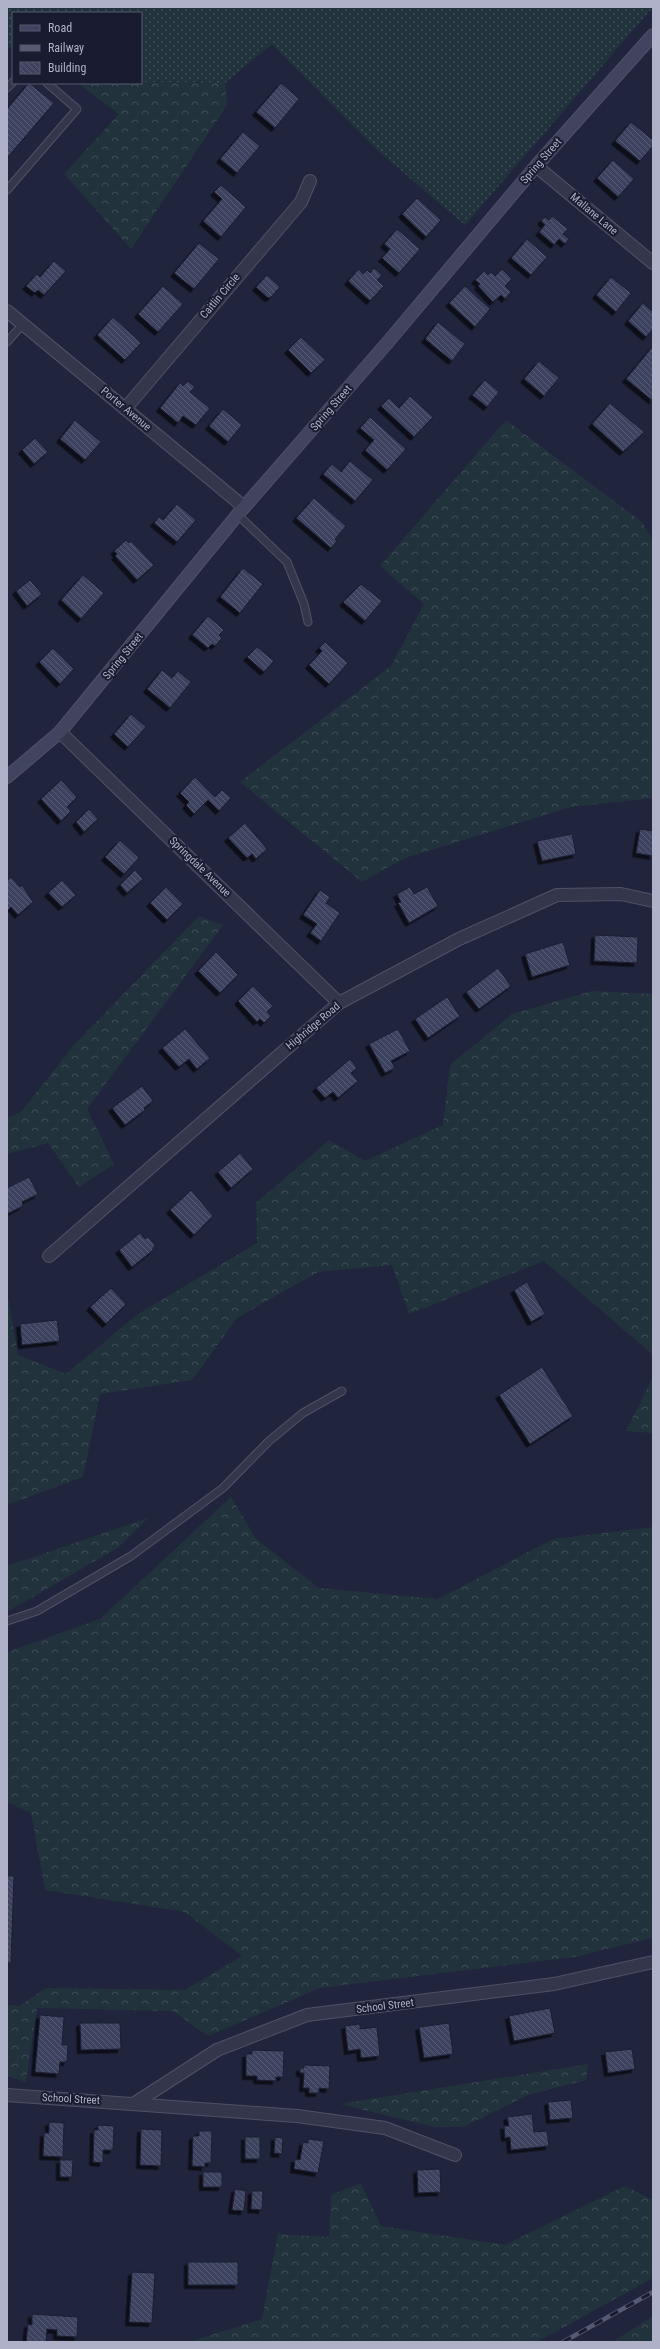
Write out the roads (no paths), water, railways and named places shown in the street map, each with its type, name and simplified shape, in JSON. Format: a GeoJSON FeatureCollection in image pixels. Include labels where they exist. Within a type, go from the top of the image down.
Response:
{"type":"FeatureCollection","features":[{"type":"Feature","properties":{"kind":"main road","name":"Spring Street"},"geometry":{"type":"LineString","coordinates":[[7,777],[60,732],[241,511],[388,342],[536,166],[653,35]]}},
{"type":"Feature","properties":{"kind":"street","name":"Mallane Lane"},"geometry":{"type":"LineString","coordinates":[[536,166],[653,263]]}},
{"type":"Feature","properties":{"kind":"street","name":"Caitlin Circle"},"geometry":{"type":"LineString","coordinates":[[125,409],[301,202],[310,180]]}},
{"type":"Feature","properties":{"kind":"street","name":"Porter Avenue"},"geometry":{"type":"LineString","coordinates":[[7,311],[125,409],[241,511]]}},
{"type":"Feature","properties":{"kind":"street","name":"Springdale Avenue"},"geometry":{"type":"LineString","coordinates":[[60,732],[339,1003]]}},
{"type":"Feature","properties":{"kind":"street","name":"Highridge Road"},"geometry":{"type":"LineString","coordinates":[[49,1256],[339,1003],[459,939],[557,895],[621,894],[653,901]]}},
{"type":"Feature","properties":{"kind":"street","name":"School Street"},"geometry":{"type":"LineString","coordinates":[[135,2103],[217,2050],[307,2016],[554,1984],[653,1962]]}},
{"type":"Feature","properties":{"kind":"street","name":"School Street"},"geometry":{"type":"LineString","coordinates":[[7,2095],[135,2103],[297,2116],[385,2128],[455,2155]]}},
{"type":"Feature","properties":{"kind":"lane"},"geometry":{"type":"LineString","coordinates":[[7,190],[77,109],[48,84]]}},
{"type":"Feature","properties":{"kind":"lane"},"geometry":{"type":"LineString","coordinates":[[7,342],[23,324]]}},
{"type":"Feature","properties":{"kind":"lane"},"geometry":{"type":"LineString","coordinates":[[241,511],[287,562],[304,604],[308,622]]}},
{"type":"Feature","properties":{"kind":"lane"},"geometry":{"type":"LineString","coordinates":[[7,1621],[37,1611],[131,1556],[223,1488],[280,1432],[303,1414],[342,1391]]}},
{"type":"Feature","properties":{"kind":"railway"},"geometry":{"type":"LineString","coordinates":[[563,2342],[653,2292]]}}]}
